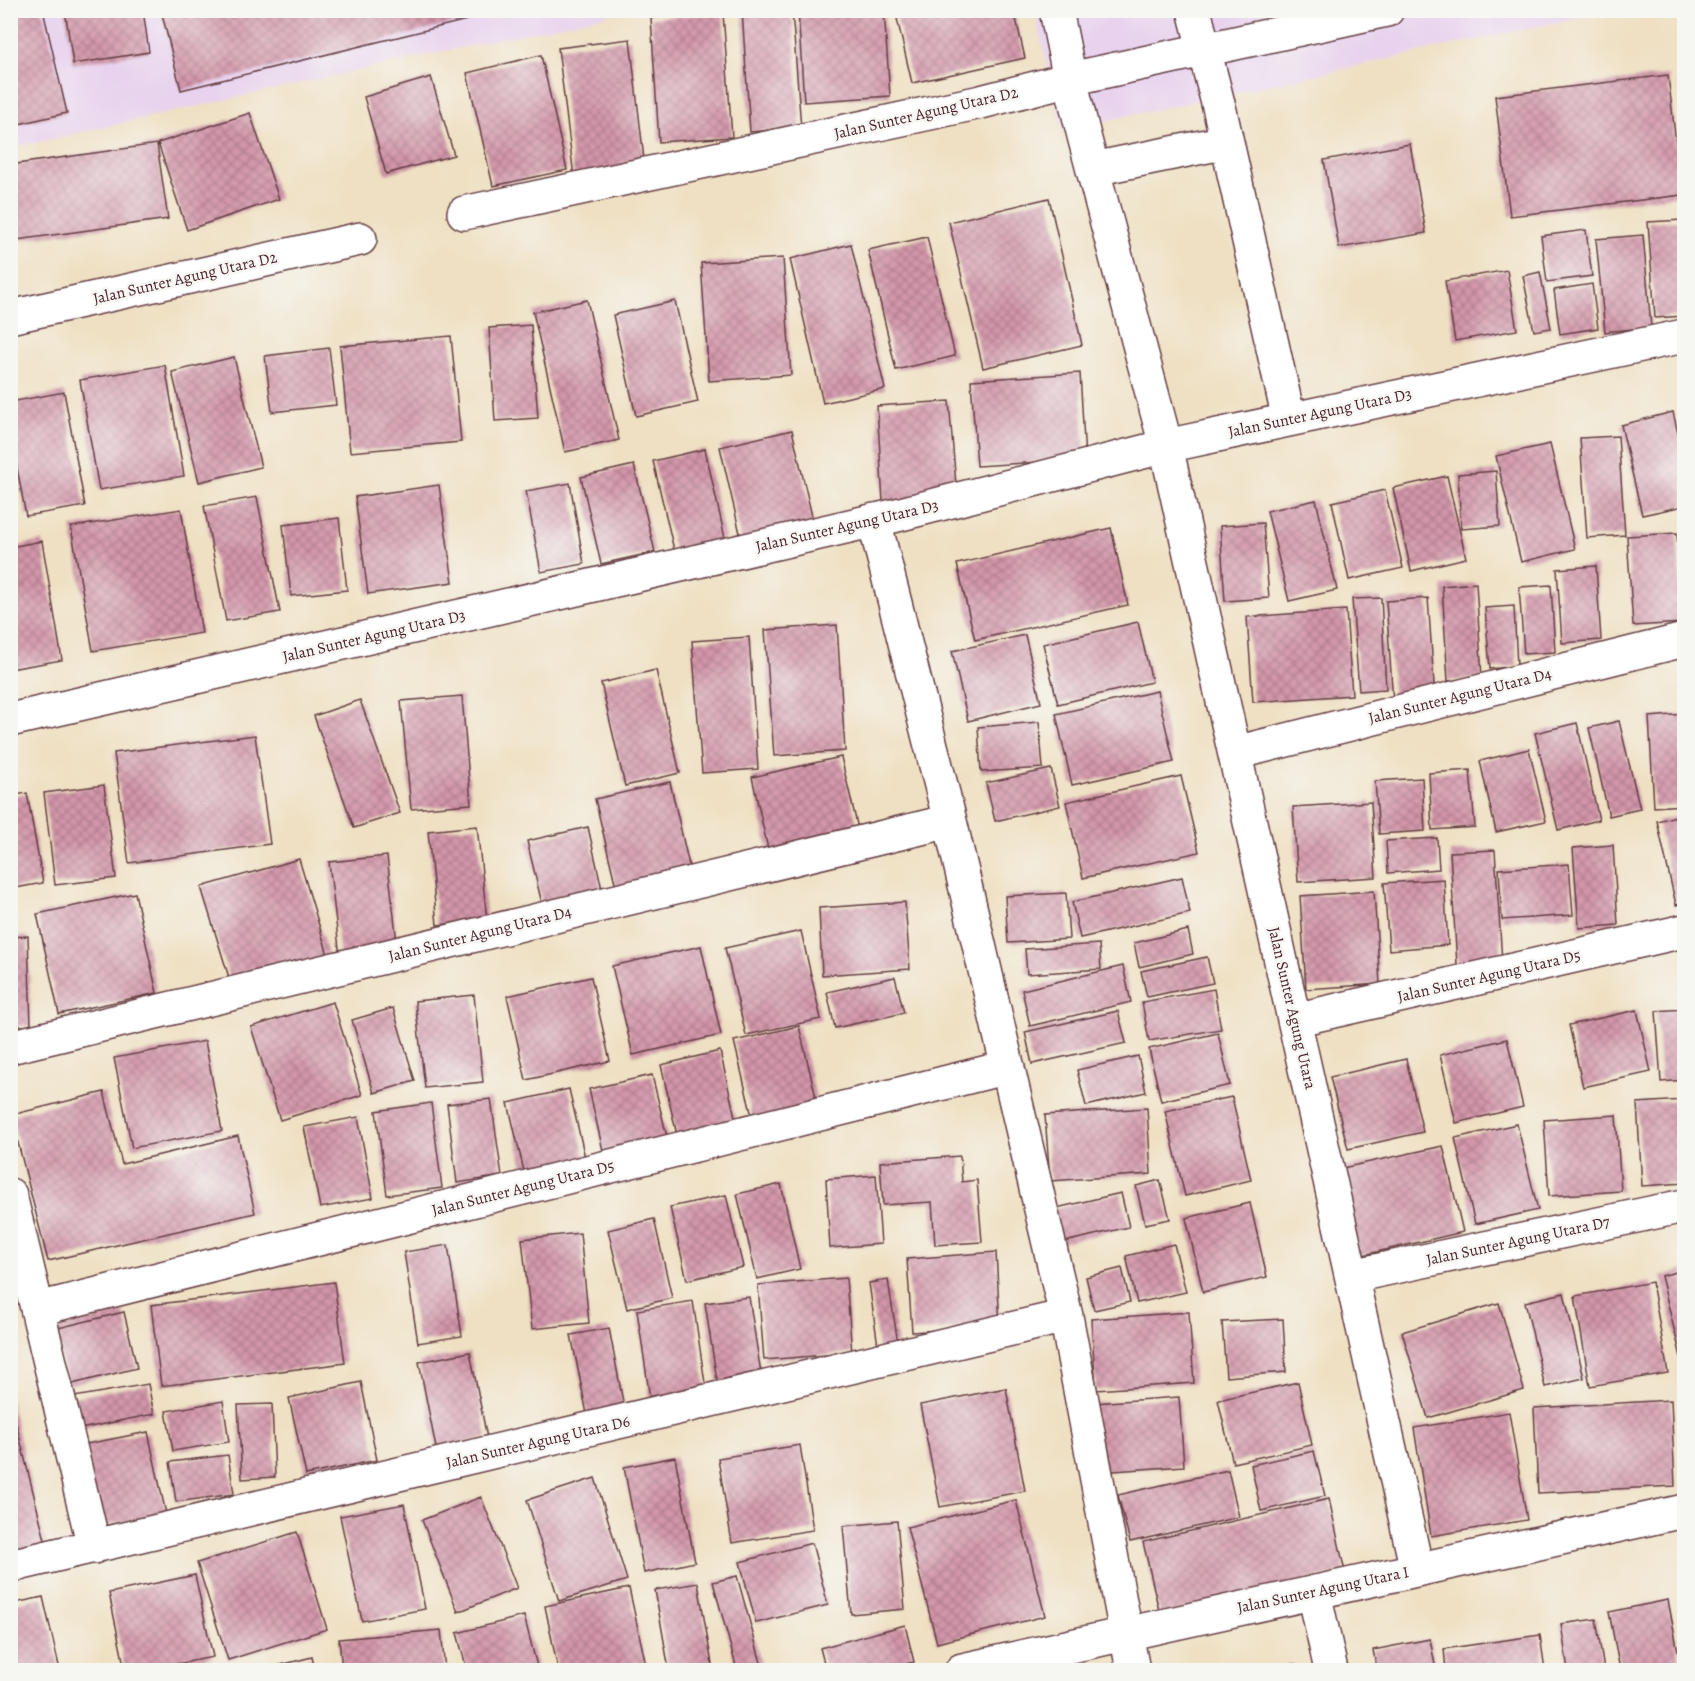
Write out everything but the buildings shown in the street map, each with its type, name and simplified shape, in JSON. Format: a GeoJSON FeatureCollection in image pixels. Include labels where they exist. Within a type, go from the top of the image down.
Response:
{"type":"FeatureCollection","features":[{"type":"Feature","properties":{"kind":"street","name":"Jalan Sunter Agung Utara"},"geometry":{"type":"LineString","coordinates":[[1056,10],[1070,79],[1166,446],[1417,1570]]}},
{"type":"Feature","properties":{"kind":"street"},"geometry":{"type":"LineString","coordinates":[[1194,10],[1227,142],[1289,420]]}},
{"type":"Feature","properties":{"kind":"street","name":"Jalan Sunter Agung Utara D2"},"geometry":{"type":"LineString","coordinates":[[464,213],[981,102],[1070,79],[1387,10]]}},
{"type":"Feature","properties":{"kind":"street"},"geometry":{"type":"LineString","coordinates":[[1094,169],[1227,142]]}},
{"type":"Feature","properties":{"kind":"street","name":"Jalan Sunter Agung Utara D2"},"geometry":{"type":"LineString","coordinates":[[10,317],[360,239]]}},
{"type":"Feature","properties":{"kind":"street","name":"Jalan Sunter Agung Utara D3"},"geometry":{"type":"LineString","coordinates":[[10,720],[874,520],[1166,446],[1684,336]]}},
{"type":"Feature","properties":{"kind":"street"},"geometry":{"type":"LineString","coordinates":[[874,520],[950,821],[1066,1316],[1133,1671]]}},
{"type":"Feature","properties":{"kind":"street","name":"Jalan Sunter Agung Utara D4"},"geometry":{"type":"LineString","coordinates":[[1235,753],[1684,640]]}},
{"type":"Feature","properties":{"kind":"street","name":"Jalan Sunter Agung Utara D4"},"geometry":{"type":"LineString","coordinates":[[10,1047],[950,821]]}},
{"type":"Feature","properties":{"kind":"street","name":"Jalan Sunter Agung Utara D5"},"geometry":{"type":"LineString","coordinates":[[1294,1020],[1684,932]]}},
{"type":"Feature","properties":{"kind":"street","name":"Jalan Sunter Agung Utara D5"},"geometry":{"type":"LineString","coordinates":[[38,1309],[1008,1066]]}},
{"type":"Feature","properties":{"kind":"street"},"geometry":{"type":"LineString","coordinates":[[10,1195],[94,1547]]}},
{"type":"Feature","properties":{"kind":"street","name":"Jalan Sunter Agung Utara D7"},"geometry":{"type":"LineString","coordinates":[[1352,1276],[1684,1206]]}},
{"type":"Feature","properties":{"kind":"street","name":"Jalan Sunter Agung Utara D6"},"geometry":{"type":"LineString","coordinates":[[10,1566],[1066,1316]]}},
{"type":"Feature","properties":{"kind":"street","name":"Jalan Sunter Agung Utara I"},"geometry":{"type":"LineString","coordinates":[[962,1671],[1125,1633],[1684,1511]]}},
{"type":"Feature","properties":{"kind":"street"},"geometry":{"type":"LineString","coordinates":[[1314,1592],[1331,1671]]}},
{"type":"Feature","properties":{"kind":"shaded area"},"geometry":{"type":"Polygon","coordinates":[[[11,10],[625,11],[11,148],[11,10]]]}},
{"type":"Feature","properties":{"kind":"shaded area"},"geometry":{"type":"Polygon","coordinates":[[[1034,10],[1608,11],[1063,130],[1034,10]]]}}]}
